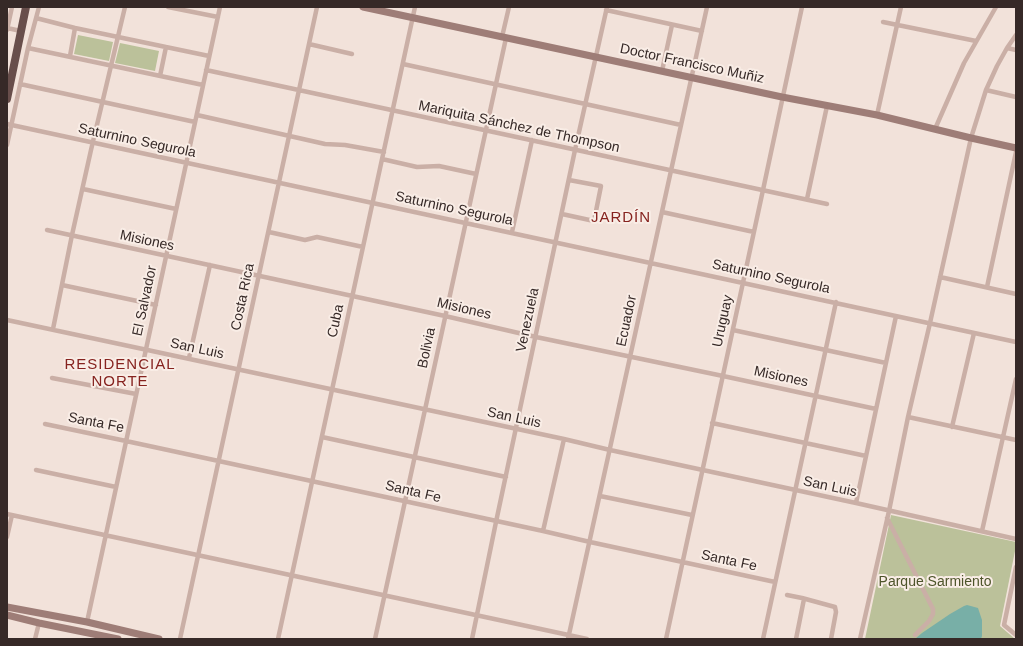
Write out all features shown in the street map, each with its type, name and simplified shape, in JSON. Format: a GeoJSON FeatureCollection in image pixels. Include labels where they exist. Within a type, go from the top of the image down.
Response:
{"type":"FeatureCollection","features":[{"type":"Feature","properties":{"kind":"highway"},"geometry":{"type":"LineString","coordinates":[[7,99],[10,74],[26,7]]}},
{"type":"Feature","properties":{"kind":"main road","name":"Doctor Francisco Muñiz"},"geometry":{"type":"LineString","coordinates":[[363,7],[691,78],[877,115],[1016,148]]}},
{"type":"Feature","properties":{"kind":"main road"},"geometry":{"type":"LineString","coordinates":[[7,607],[87,622],[159,639]]}},
{"type":"Feature","properties":{"kind":"main road"},"geometry":{"type":"LineString","coordinates":[[7,615],[118,639]]}},
{"type":"Feature","properties":{"kind":"street"},"geometry":{"type":"LineString","coordinates":[[12,7],[7,29],[21,31]]}},
{"type":"Feature","properties":{"kind":"street"},"geometry":{"type":"LineString","coordinates":[[7,145],[9,124],[39,7]]}},
{"type":"Feature","properties":{"kind":"street"},"geometry":{"type":"LineString","coordinates":[[54,329],[92,143],[125,7]]}},
{"type":"Feature","properties":{"kind":"street"},"geometry":{"type":"LineString","coordinates":[[168,7],[218,17]]}},
{"type":"Feature","properties":{"kind":"street","name":"El Salvador"},"geometry":{"type":"LineString","coordinates":[[87,622],[220,7]]}},
{"type":"Feature","properties":{"kind":"street","name":"Costa Rica"},"geometry":{"type":"LineString","coordinates":[[180,639],[317,7]]}},
{"type":"Feature","properties":{"kind":"street","name":"Cuba"},"geometry":{"type":"LineString","coordinates":[[278,639],[415,7]]}},
{"type":"Feature","properties":{"kind":"street","name":"Bolivia"},"geometry":{"type":"LineString","coordinates":[[375,639],[495,85],[509,7]]}},
{"type":"Feature","properties":{"kind":"street","name":"Ecuador"},"geometry":{"type":"LineString","coordinates":[[569,637],[707,7]]}},
{"type":"Feature","properties":{"kind":"street","name":"Uruguay"},"geometry":{"type":"LineString","coordinates":[[666,639],[802,7]]}},
{"type":"Feature","properties":{"kind":"street"},"geometry":{"type":"LineString","coordinates":[[877,115],[901,7]]}},
{"type":"Feature","properties":{"kind":"street"},"geometry":{"type":"LineString","coordinates":[[935,129],[964,63],[996,7]]}},
{"type":"Feature","properties":{"kind":"street"},"geometry":{"type":"LineString","coordinates":[[607,8],[672,25],[702,31]]}},
{"type":"Feature","properties":{"kind":"street","name":"Venezuela"},"geometry":{"type":"LineString","coordinates":[[472,639],[575,150],[607,8]]}},
{"type":"Feature","properties":{"kind":"street"},"geometry":{"type":"LineString","coordinates":[[36,18],[75,28],[209,56]]}},
{"type":"Feature","properties":{"kind":"street"},"geometry":{"type":"LineString","coordinates":[[884,22],[976,41]]}},
{"type":"Feature","properties":{"kind":"street"},"geometry":{"type":"LineString","coordinates":[[662,71],[672,25]]}},
{"type":"Feature","properties":{"kind":"street"},"geometry":{"type":"LineString","coordinates":[[70,56],[75,28]]}},
{"type":"Feature","properties":{"kind":"street"},"geometry":{"type":"LineString","coordinates":[[860,639],[971,138],[986,90],[997,66],[1016,34]]}},
{"type":"Feature","properties":{"kind":"street"},"geometry":{"type":"LineString","coordinates":[[309,44],[352,54]]}},
{"type":"Feature","properties":{"kind":"street"},"geometry":{"type":"LineString","coordinates":[[160,76],[166,47]]}},
{"type":"Feature","properties":{"kind":"street"},"geometry":{"type":"LineString","coordinates":[[28,48],[203,85]]}},
{"type":"Feature","properties":{"kind":"street"},"geometry":{"type":"LineString","coordinates":[[1007,48],[1016,50]]}},
{"type":"Feature","properties":{"kind":"street"},"geometry":{"type":"LineString","coordinates":[[403,64],[681,125]]}},
{"type":"Feature","properties":{"kind":"street","name":"Mariquita Sánchez de Thompson"},"geometry":{"type":"LineString","coordinates":[[206,70],[827,204]]}},
{"type":"Feature","properties":{"kind":"street"},"geometry":{"type":"LineString","coordinates":[[20,84],[195,122]]}},
{"type":"Feature","properties":{"kind":"street"},"geometry":{"type":"LineString","coordinates":[[986,90],[1016,97]]}},
{"type":"Feature","properties":{"kind":"street"},"geometry":{"type":"LineString","coordinates":[[807,199],[828,106]]}},
{"type":"Feature","properties":{"kind":"street"},"geometry":{"type":"LineString","coordinates":[[197,116],[325,144],[345,145],[384,152]]}},
{"type":"Feature","properties":{"kind":"street","name":"Saturnino Segurola"},"geometry":{"type":"LineString","coordinates":[[9,124],[1016,342]]}},
{"type":"Feature","properties":{"kind":"street"},"geometry":{"type":"LineString","coordinates":[[512,232],[532,140]]}},
{"type":"Feature","properties":{"kind":"street"},"geometry":{"type":"LineString","coordinates":[[987,287],[1016,152]]}},
{"type":"Feature","properties":{"kind":"street"},"geometry":{"type":"LineString","coordinates":[[382,159],[417,167],[439,166],[476,174]]}},
{"type":"Feature","properties":{"kind":"street"},"geometry":{"type":"LineString","coordinates":[[562,214],[594,221],[601,186],[569,180]]}},
{"type":"Feature","properties":{"kind":"street"},"geometry":{"type":"LineString","coordinates":[[83,189],[176,209]]}},
{"type":"Feature","properties":{"kind":"street"},"geometry":{"type":"LineString","coordinates":[[662,212],[754,232]]}},
{"type":"Feature","properties":{"kind":"street","name":"Misiones"},"geometry":{"type":"LineString","coordinates":[[47,230],[536,337],[876,409]]}},
{"type":"Feature","properties":{"kind":"street"},"geometry":{"type":"LineString","coordinates":[[269,232],[305,240],[317,237],[363,247]]}},
{"type":"Feature","properties":{"kind":"street"},"geometry":{"type":"LineString","coordinates":[[189,358],[210,266]]}},
{"type":"Feature","properties":{"kind":"street"},"geometry":{"type":"LineString","coordinates":[[940,277],[1016,294]]}},
{"type":"Feature","properties":{"kind":"street"},"geometry":{"type":"LineString","coordinates":[[62,285],[156,305]]}},
{"type":"Feature","properties":{"kind":"street"},"geometry":{"type":"LineString","coordinates":[[763,639],[836,302]]}},
{"type":"Feature","properties":{"kind":"street"},"geometry":{"type":"LineString","coordinates":[[856,503],[896,316]]}},
{"type":"Feature","properties":{"kind":"street","name":"San Luis"},"geometry":{"type":"LineString","coordinates":[[7,320],[189,358],[516,430],[564,439],[1016,539]]}},
{"type":"Feature","properties":{"kind":"street"},"geometry":{"type":"LineString","coordinates":[[733,330],[886,363]]}},
{"type":"Feature","properties":{"kind":"street"},"geometry":{"type":"LineString","coordinates":[[952,426],[974,333]]}},
{"type":"Feature","properties":{"kind":"street"},"geometry":{"type":"LineString","coordinates":[[52,378],[136,394]]}},
{"type":"Feature","properties":{"kind":"street"},"geometry":{"type":"LineString","coordinates":[[982,531],[1016,379]]}},
{"type":"Feature","properties":{"kind":"street"},"geometry":{"type":"LineString","coordinates":[[908,417],[1016,440]]}},
{"type":"Feature","properties":{"kind":"street"},"geometry":{"type":"LineString","coordinates":[[712,423],[866,456]]}},
{"type":"Feature","properties":{"kind":"street","name":"Santa Fe"},"geometry":{"type":"LineString","coordinates":[[45,424],[775,582]]}},
{"type":"Feature","properties":{"kind":"street"},"geometry":{"type":"LineString","coordinates":[[322,437],[506,477]]}},
{"type":"Feature","properties":{"kind":"street"},"geometry":{"type":"LineString","coordinates":[[542,531],[564,439]]}},
{"type":"Feature","properties":{"kind":"street"},"geometry":{"type":"LineString","coordinates":[[36,470],[116,487]]}},
{"type":"Feature","properties":{"kind":"street"},"geometry":{"type":"LineString","coordinates":[[600,496],[692,514]]}},
{"type":"Feature","properties":{"kind":"street"},"geometry":{"type":"LineString","coordinates":[[7,538],[9,515],[384,595],[569,637],[587,639]]}},
{"type":"Feature","properties":{"kind":"street"},"geometry":{"type":"LineString","coordinates":[[887,518],[933,609],[933,614],[929,621],[915,635]]}},
{"type":"Feature","properties":{"kind":"street"},"geometry":{"type":"LineString","coordinates":[[1016,567],[1004,625],[1016,635]]}},
{"type":"Feature","properties":{"kind":"street"},"geometry":{"type":"LineString","coordinates":[[787,595],[835,607],[836,612],[831,639]]}},
{"type":"Feature","properties":{"kind":"street"},"geometry":{"type":"LineString","coordinates":[[796,639],[804,599]]}},
{"type":"Feature","properties":{"kind":"street"},"geometry":{"type":"LineString","coordinates":[[35,639],[39,623]]}},
{"type":"Feature","properties":{"kind":"street"},"geometry":{"type":"LineString","coordinates":[[82,639],[83,631]]}},
{"type":"Feature","properties":{"kind":"green space"},"geometry":{"type":"Polygon","coordinates":[[[78,35],[113,42],[109,61],[74,54],[78,35]]]}},
{"type":"Feature","properties":{"kind":"green space"},"geometry":{"type":"Polygon","coordinates":[[[120,43],[159,51],[155,71],[115,63],[120,43]]]}},
{"type":"Feature","properties":{"kind":"green space","name":"Parque Sarmiento"},"geometry":{"type":"Polygon","coordinates":[[[891,515],[1016,542],[1000,626],[1015,639],[865,639],[891,515]]]}},
{"type":"Feature","properties":{"kind":"water"},"geometry":{"type":"Polygon","coordinates":[[[967,605],[978,608],[982,620],[981,639],[915,639],[950,614],[967,605]]]}},
{"type":"Feature","properties":{"kind":"district","name":"JARDÍN"},"geometry":{"type":"Point","coordinates":[621,218]}},
{"type":"Feature","properties":{"kind":"district","name":"RESIDENCIAL NORTE"},"geometry":{"type":"Point","coordinates":[120,374]}}]}
